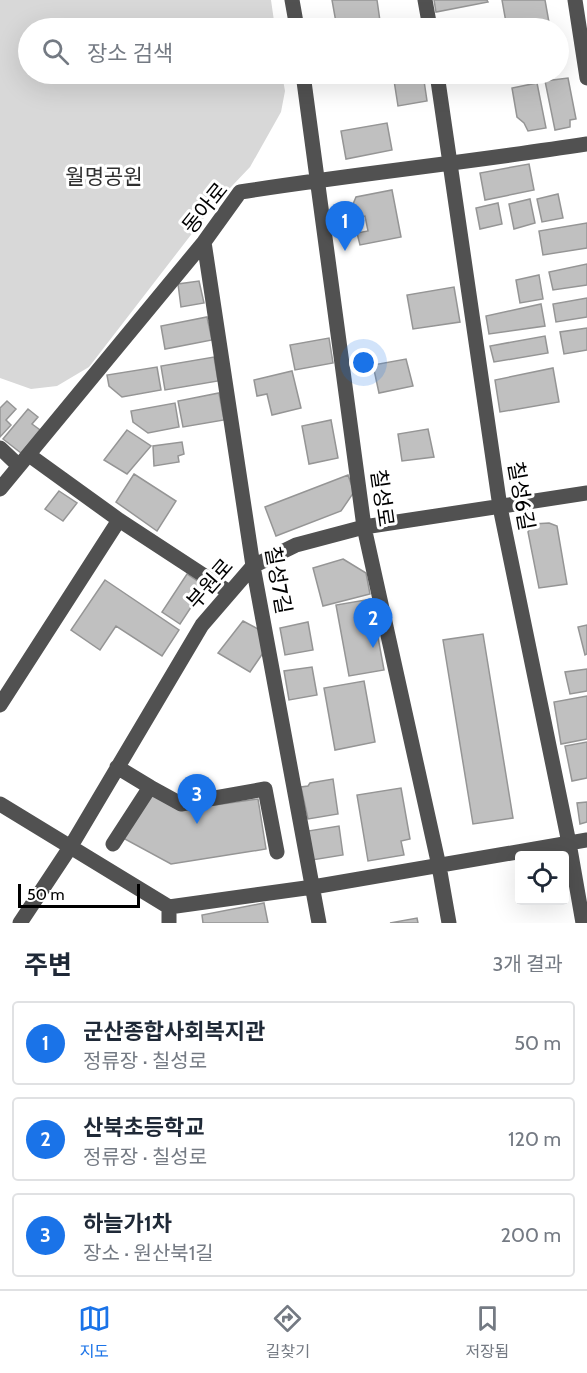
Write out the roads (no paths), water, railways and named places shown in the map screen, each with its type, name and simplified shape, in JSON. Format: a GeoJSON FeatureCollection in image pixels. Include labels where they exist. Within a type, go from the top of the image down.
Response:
{"type":"FeatureCollection","features":[{"type":"Feature","properties":{"kind":"street"},"geometry":{"type":"LineString","coordinates":[[292,0],[295,18]]}},
{"type":"Feature","properties":{"kind":"street"},"geometry":{"type":"LineString","coordinates":[[425,0],[428,18]]}},
{"type":"Feature","properties":{"kind":"street"},"geometry":{"type":"LineString","coordinates":[[575,0],[587,78]]}},
{"type":"Feature","properties":{"kind":"street","name":"칠성로"},"geometry":{"type":"LineString","coordinates":[[305,84],[364,527],[439,866],[449,923]]}},
{"type":"Feature","properties":{"kind":"street","name":"칠성6길"},"geometry":{"type":"LineString","coordinates":[[439,84],[500,507],[569,843],[583,923]]}},
{"type":"Feature","properties":{"kind":"street","name":"동아로"},"geometry":{"type":"LineString","coordinates":[[0,489],[204,242],[240,192],[319,180],[451,165],[587,144]]}},
{"type":"Feature","properties":{"kind":"street","name":"칠성7길"},"geometry":{"type":"LineString","coordinates":[[204,242],[254,566],[319,923]]}},
{"type":"Feature","properties":{"kind":"street"},"geometry":{"type":"LineString","coordinates":[[0,448],[24,460],[229,592]]}},
{"type":"Feature","properties":{"kind":"street","name":"부원로"},"geometry":{"type":"LineString","coordinates":[[20,923],[71,846],[202,625],[254,566],[296,546],[364,527],[587,493]]}},
{"type":"Feature","properties":{"kind":"street"},"geometry":{"type":"LineString","coordinates":[[0,705],[119,520]]}},
{"type":"Feature","properties":{"kind":"street"},"geometry":{"type":"LineString","coordinates":[[117,767],[181,804],[265,789],[277,852]]}},
{"type":"Feature","properties":{"kind":"street"},"geometry":{"type":"LineString","coordinates":[[113,843],[150,787]]}},
{"type":"Feature","properties":{"kind":"street"},"geometry":{"type":"LineString","coordinates":[[0,804],[169,907],[313,887],[587,840]]}},
{"type":"Feature","properties":{"kind":"street"},"geometry":{"type":"LineString","coordinates":[[169,907],[169,923]]}},
{"type":"Feature","properties":{"kind":"place","name":"군산종합사회복지관"},"geometry":{"type":"Point","coordinates":[345,251]}},
{"type":"Feature","properties":{"kind":"place","name":"산북초등학교"},"geometry":{"type":"Point","coordinates":[373,648]}},
{"type":"Feature","properties":{"kind":"place","name":"하늘가1차"},"geometry":{"type":"Point","coordinates":[197,824]}},
{"type":"Feature","properties":{"kind":"park label","name":"월명공원"},"geometry":{"type":"Point","coordinates":[104,177]}}]}
